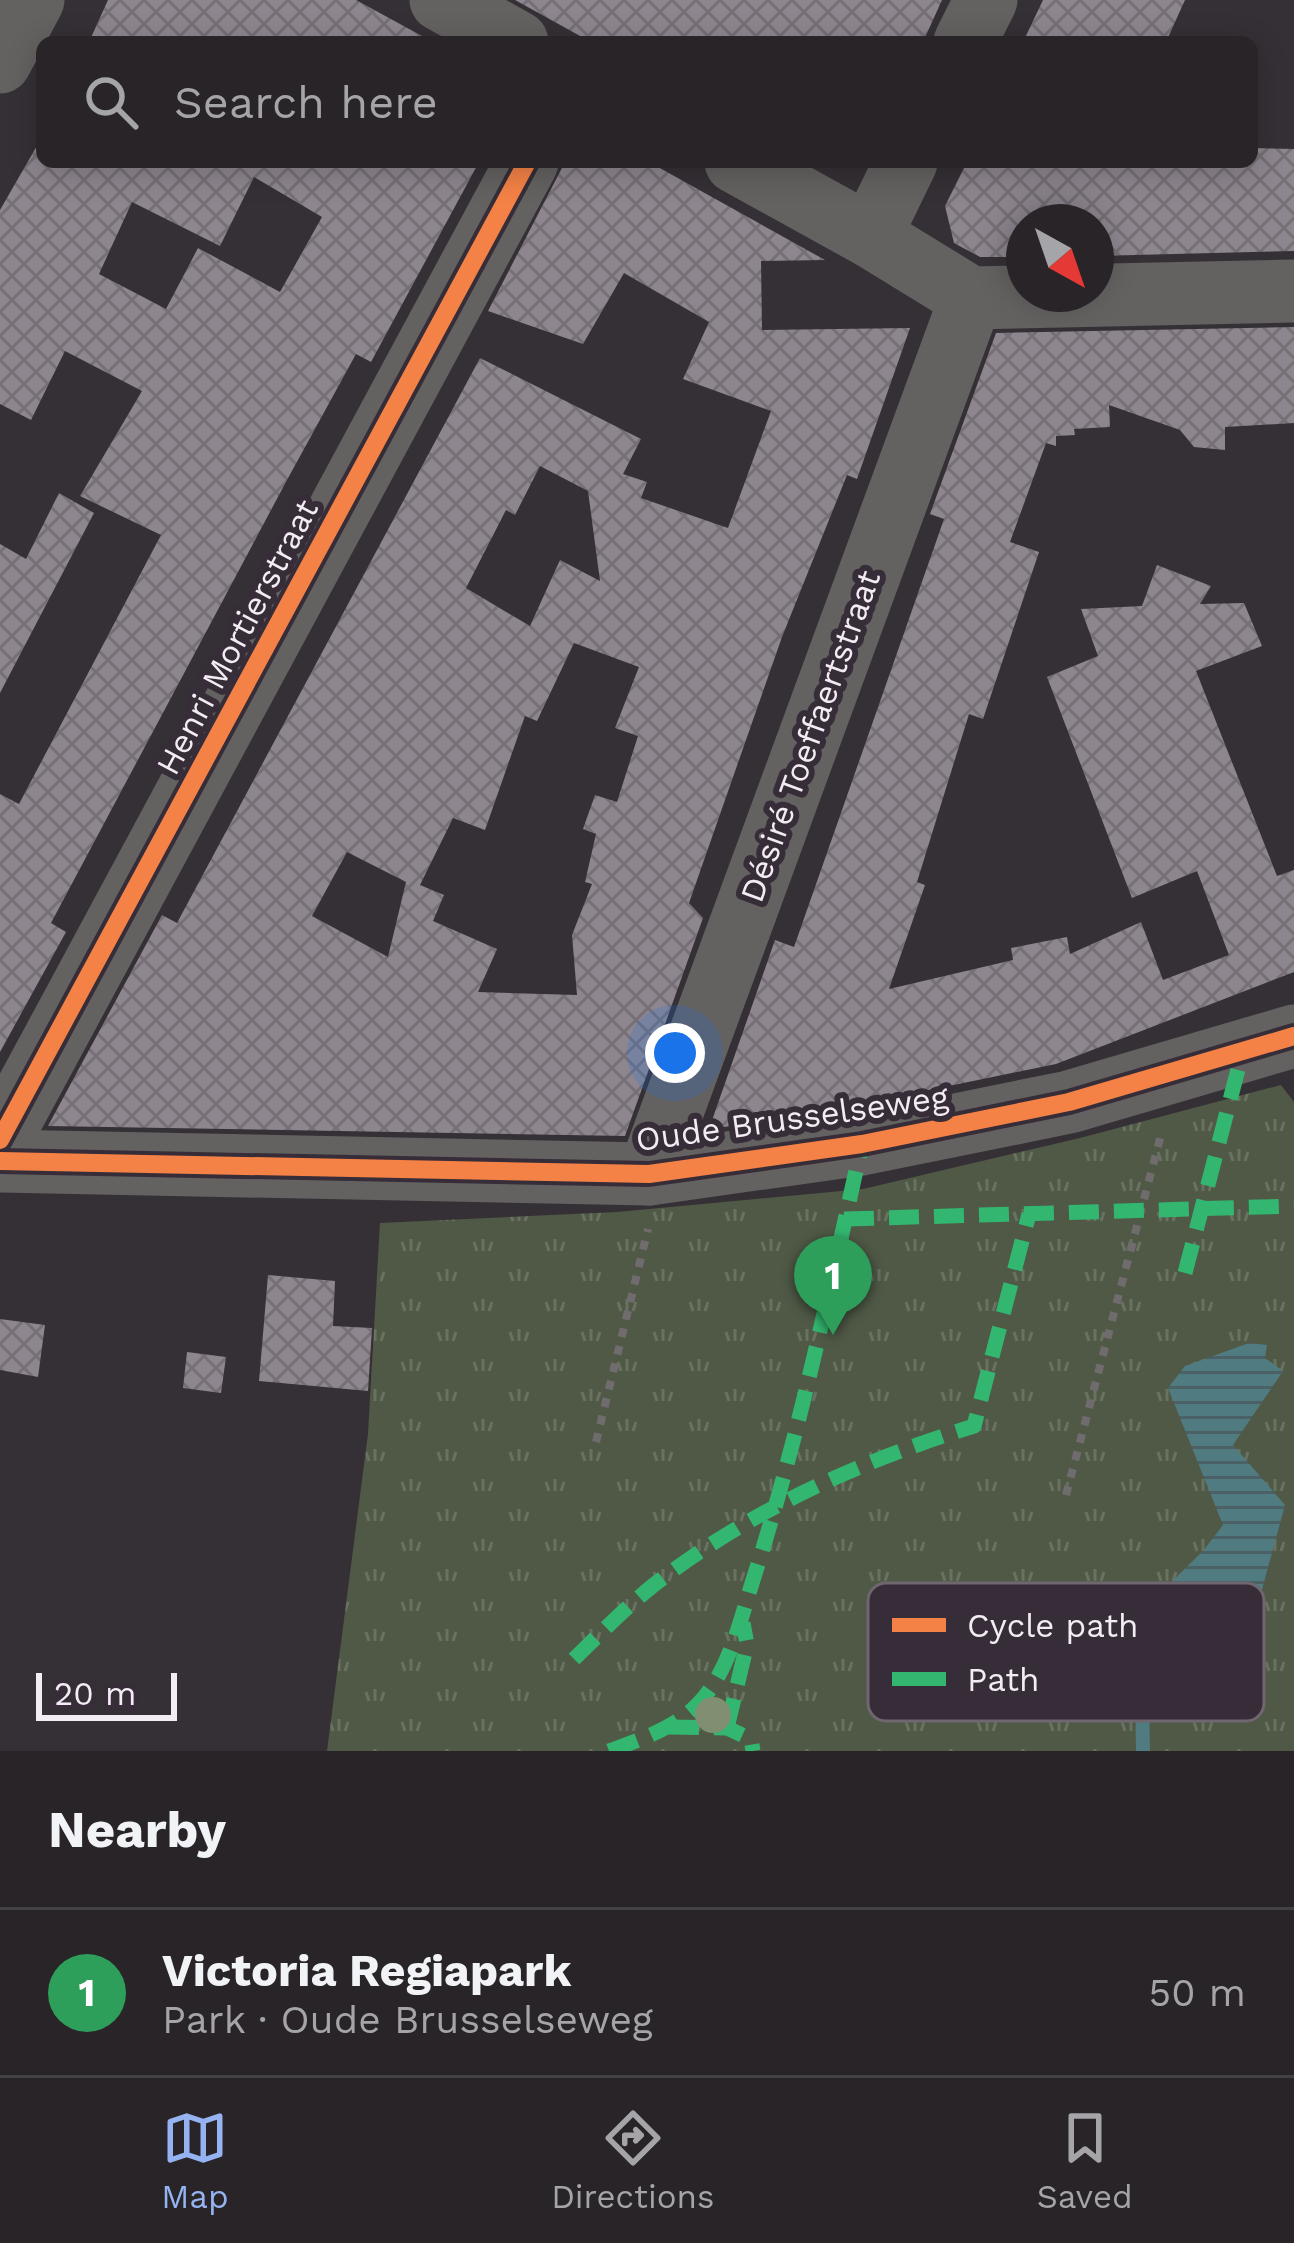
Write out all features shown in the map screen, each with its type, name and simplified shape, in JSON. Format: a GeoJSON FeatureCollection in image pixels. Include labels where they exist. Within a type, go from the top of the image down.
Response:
{"type":"FeatureCollection","features":[{"type":"Feature","properties":{"kind":"street"},"geometry":{"type":"LineString","coordinates":[[0,62],[33,0]]}},
{"type":"Feature","properties":{"kind":"street"},"geometry":{"type":"LineString","coordinates":[[441,0],[507,36]]}},
{"type":"Feature","properties":{"kind":"street"},"geometry":{"type":"LineString","coordinates":[[968,36],[986,0]]}},
{"type":"Feature","properties":{"kind":"street","name":"Henri Mortierstraat"},"geometry":{"type":"LineString","coordinates":[[0,1140],[524,168]]}},
{"type":"Feature","properties":{"kind":"street"},"geometry":{"type":"LineString","coordinates":[[747,168],[971,298],[1294,291]]}},
{"type":"Feature","properties":{"kind":"street"},"geometry":{"type":"LineString","coordinates":[[870,236],[903,168]]}},
{"type":"Feature","properties":{"kind":"street","name":"Désiré Toeffaertstraat"},"geometry":{"type":"LineString","coordinates":[[656,1172],[971,298]]}},
{"type":"Feature","properties":{"kind":"street","name":"Oude Brusselseweg"},"geometry":{"type":"LineString","coordinates":[[0,1161],[656,1172],[862,1144],[1069,1102],[1294,1036]]}},
{"type":"Feature","properties":{"kind":"path"},"geometry":{"type":"LineString","coordinates":[[1066,1495],[1178,1071]]}},
{"type":"Feature","properties":{"kind":"path"},"geometry":{"type":"LineString","coordinates":[[596,1442],[656,1172]]}},
{"type":"Feature","properties":{"kind":"green space"},"geometry":{"type":"Polygon","coordinates":[[[1281,1085],[1294,1102],[1294,1751],[327,1751],[368,1434],[380,1223],[617,1212],[863,1189],[1281,1085]]]}},
{"type":"Feature","properties":{"kind":"water"},"geometry":{"type":"Polygon","coordinates":[[[1249,1343],[1267,1345],[1265,1358],[1283,1371],[1233,1445],[1285,1505],[1264,1583],[1170,1583],[1223,1525],[1168,1388],[1185,1366],[1249,1343]]]}},
{"type":"Feature","properties":{"kind":"building"},"geometry":{"type":"Polygon","coordinates":[[[108,0],[356,0],[422,36],[92,36],[108,0]]]}},
{"type":"Feature","properties":{"kind":"building"},"geometry":{"type":"Polygon","coordinates":[[[515,0],[942,0],[926,36],[580,36],[515,0]]]}},
{"type":"Feature","properties":{"kind":"building"},"geometry":{"type":"Polygon","coordinates":[[[1043,0],[1185,0],[1169,36],[1026,36],[1043,0]]]}},
{"type":"Feature","properties":{"kind":"building"},"geometry":{"type":"Polygon","coordinates":[[[36,147],[36,168],[476,168],[371,362],[356,354],[287,480],[51,923],[66,932],[0,1052],[0,794],[19,804],[161,535],[80,496],[142,391],[65,351],[31,420],[0,404],[0,210],[36,147]],[[254,177],[220,246],[132,202],[99,274],[166,309],[198,248],[280,292],[322,217],[254,177]]]}},
{"type":"Feature","properties":{"kind":"building"},"geometry":{"type":"Polygon","coordinates":[[[1258,148],[1294,149],[1294,251],[1114,256],[1114,204],[1006,204],[1006,257],[980,257],[954,243],[945,206],[964,168],[1258,168],[1258,148]]]}},
{"type":"Feature","properties":{"kind":"building"},"geometry":{"type":"Polygon","coordinates":[[[562,168],[660,168],[825,260],[761,261],[762,330],[910,328],[857,479],[847,475],[782,637],[689,903],[703,918],[625,1136],[48,1126],[162,915],[177,923],[480,358],[641,439],[623,474],[647,482],[641,498],[728,528],[771,411],[683,379],[709,322],[624,273],[583,344],[488,311],[562,168]],[[540,466],[515,515],[506,510],[466,588],[530,626],[560,560],[600,581],[588,491],[540,466]],[[574,643],[537,721],[525,716],[485,830],[453,818],[420,885],[444,895],[433,921],[497,949],[478,992],[577,995],[572,935],[592,884],[585,882],[596,834],[583,829],[595,795],[617,802],[638,736],[615,728],[639,667],[574,643]],[[347,852],[312,916],[388,957],[406,882],[347,852]]]}},
{"type":"Feature","properties":{"kind":"building"},"geometry":{"type":"Polygon","coordinates":[[[1294,327],[1294,423],[1225,427],[1225,450],[1194,447],[1180,430],[1109,405],[1110,427],[1074,429],[1075,435],[1056,436],[1056,446],[1046,443],[1010,542],[1039,552],[983,719],[969,714],[917,882],[925,885],[889,989],[1013,960],[1011,948],[1067,937],[1070,954],[1141,922],[1163,980],[1229,955],[1197,871],[1132,898],[1047,677],[1098,656],[1081,609],[1142,606],[1157,565],[1211,586],[1200,604],[1244,603],[1262,646],[1196,671],[1277,876],[1294,870],[1294,972],[1056,1064],[798,1117],[709,1129],[775,940],[794,947],[944,519],[930,514],[996,333],[1294,327]]]}},
{"type":"Feature","properties":{"kind":"building"},"geometry":{"type":"Polygon","coordinates":[[[59,493],[94,513],[0,693],[0,544],[26,559],[59,493]]]}},
{"type":"Feature","properties":{"kind":"building"},"geometry":{"type":"Polygon","coordinates":[[[268,1275],[335,1281],[333,1326],[372,1328],[368,1391],[259,1381],[268,1275]]]}},
{"type":"Feature","properties":{"kind":"building"},"geometry":{"type":"Polygon","coordinates":[[[0,1319],[45,1325],[38,1377],[0,1370],[0,1319]]]}},
{"type":"Feature","properties":{"kind":"building"},"geometry":{"type":"Polygon","coordinates":[[[187,1352],[226,1357],[221,1393],[183,1388],[187,1352]]]}},
{"type":"Feature","properties":{"kind":"waterway"},"geometry":{"type":"LineString","coordinates":[[1142,1721],[1143,1751]]}},
{"type":"Feature","properties":{"kind":"marked path"},"geometry":{"type":"LineString","coordinates":[[1185,1273],[1242,1054]]}},
{"type":"Feature","properties":{"kind":"marked path"},"geometry":{"type":"LineString","coordinates":[[609,1751],[689,1713],[726,1662],[785,1472],[862,1144]]}},
{"type":"Feature","properties":{"kind":"marked path"},"geometry":{"type":"LineString","coordinates":[[844,1219],[1294,1206]]}},
{"type":"Feature","properties":{"kind":"marked path"},"geometry":{"type":"LineString","coordinates":[[574,1659],[655,1584],[729,1533],[847,1472],[974,1426],[1029,1214]]}},
{"type":"Feature","properties":{"kind":"marked path"},"geometry":{"type":"LineString","coordinates":[[727,1728],[747,1644],[743,1623]]}},
{"type":"Feature","properties":{"kind":"marked path"},"geometry":{"type":"LineString","coordinates":[[669,1727],[727,1728],[751,1739],[753,1751]]}},
{"type":"Feature","properties":{"kind":"cycle path"},"geometry":{"type":"LineString","coordinates":[[0,1140],[524,168]]}},
{"type":"Feature","properties":{"kind":"cycle path"},"geometry":{"type":"LineString","coordinates":[[0,1161],[649,1174],[862,1144],[1069,1102],[1294,1036]]}},
{"type":"Feature","properties":{"kind":"place","name":"Victoria Regiapark"},"geometry":{"type":"Point","coordinates":[833,1335]}}]}
